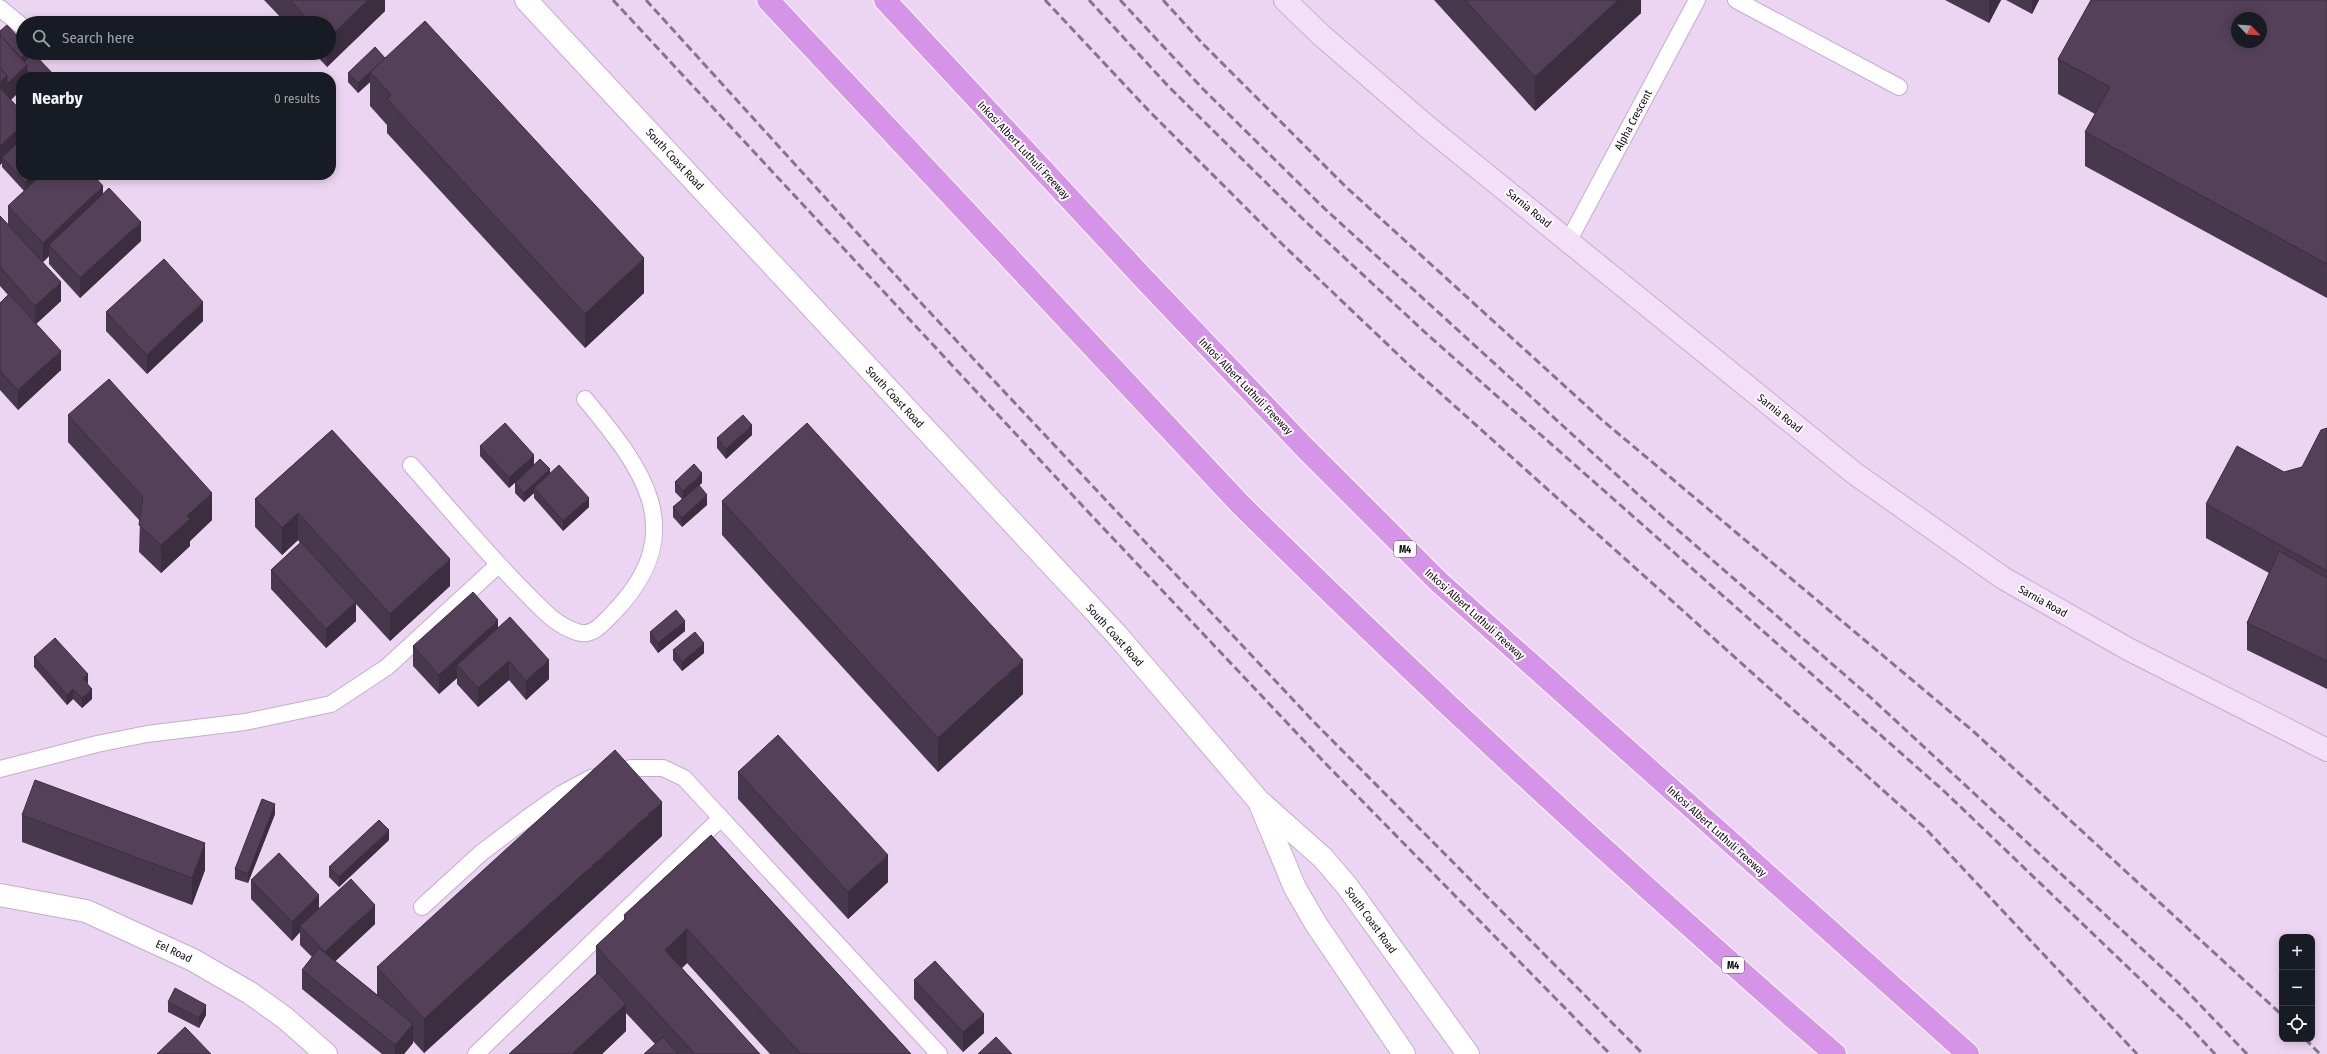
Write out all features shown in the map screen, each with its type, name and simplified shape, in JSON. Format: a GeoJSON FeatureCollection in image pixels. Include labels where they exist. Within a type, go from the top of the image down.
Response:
{"type":"FeatureCollection","features":[{"type":"Feature","properties":{"kind":"highway","name":"M4"},"geometry":{"type":"LineString","coordinates":[[768,0],[1229,492],[1314,577],[1632,876],[1836,1054]]}},
{"type":"Feature","properties":{"kind":"highway","name":"Inkosi Albert Luthuli Freeway"},"geometry":{"type":"LineString","coordinates":[[885,0],[1151,287],[1306,449],[1439,582],[1968,1054]]}},
{"type":"Feature","properties":{"kind":"main road","name":"Sarnia Road"},"geometry":{"type":"LineString","coordinates":[[1285,0],[1321,35],[1430,129],[1569,240],[1854,473],[2003,578],[2128,649],[2327,750]]}},
{"type":"Feature","properties":{"kind":"street","name":"South Coast Road"},"geometry":{"type":"LineString","coordinates":[[526,0],[1117,636],[1258,800],[1322,858],[1347,886],[1468,1054]]}},
{"type":"Feature","properties":{"kind":"street","name":"South Coast Road"},"geometry":{"type":"LineString","coordinates":[[1258,800],[1295,888],[1316,924],[1404,1054]]}},
{"type":"Feature","properties":{"kind":"street","name":"Eel Road"},"geometry":{"type":"LineString","coordinates":[[0,895],[86,911],[193,960],[250,993],[285,1018],[326,1054]]}},
{"type":"Feature","properties":{"kind":"lane","name":"Alpha Crescent"},"geometry":{"type":"LineString","coordinates":[[1569,240],[1697,0]]}},
{"type":"Feature","properties":{"kind":"lane"},"geometry":{"type":"LineString","coordinates":[[1736,0],[1899,87]]}},
{"type":"Feature","properties":{"kind":"lane"},"geometry":{"type":"LineString","coordinates":[[0,8],[16,21]]}},
{"type":"Feature","properties":{"kind":"lane"},"geometry":{"type":"LineString","coordinates":[[411,466],[498,565],[554,620],[576,632],[584,634],[591,633],[638,583],[648,563],[653,540],[652,504],[637,469],[622,445],[585,399]]}},
{"type":"Feature","properties":{"kind":"lane"},"geometry":{"type":"LineString","coordinates":[[0,769],[90,746],[147,734],[245,722],[331,704],[387,667],[498,565]]}},
{"type":"Feature","properties":{"kind":"lane"},"geometry":{"type":"LineString","coordinates":[[422,907],[481,853],[561,794],[591,778],[631,768],[663,768],[684,778],[720,819],[940,1054]]}},
{"type":"Feature","properties":{"kind":"lane"},"geometry":{"type":"LineString","coordinates":[[476,1054],[720,819]]}},
{"type":"Feature","properties":{"kind":"building"},"geometry":{"type":"Polygon","coordinates":[[[290,0],[368,0],[336,31],[336,16],[305,16],[290,0]]]}},
{"type":"Feature","properties":{"kind":"building"},"geometry":{"type":"Polygon","coordinates":[[[1465,0],[1618,0],[1535,77],[1465,0]]]}},
{"type":"Feature","properties":{"kind":"building"},"geometry":{"type":"Polygon","coordinates":[[[2091,0],[2327,0],[2327,264],[2085,132],[2110,87],[2058,59],[2091,0]]]}},
{"type":"Feature","properties":{"kind":"building"},"geometry":{"type":"Polygon","coordinates":[[[425,21],[644,258],[585,314],[387,99],[391,95],[370,72],[425,21]]]}},
{"type":"Feature","properties":{"kind":"building"},"geometry":{"type":"Polygon","coordinates":[[[7,25],[16,35],[16,53],[0,35],[0,31],[7,25]]]}},
{"type":"Feature","properties":{"kind":"building"},"geometry":{"type":"Polygon","coordinates":[[[0,35],[16,53],[16,60],[22,60],[27,65],[20,72],[16,72],[16,75],[7,84],[7,76],[0,68],[0,35]]]}},
{"type":"Feature","properties":{"kind":"building"},"geometry":{"type":"Polygon","coordinates":[[[375,47],[385,58],[358,83],[348,73],[375,47]]]}},
{"type":"Feature","properties":{"kind":"building"},"geometry":{"type":"Polygon","coordinates":[[[26,60],[40,60],[51,72],[28,72],[27,65],[24,62],[26,60]]]}},
{"type":"Feature","properties":{"kind":"building"},"geometry":{"type":"Polygon","coordinates":[[[0,68],[7,76],[0,82],[0,68]]]}},
{"type":"Feature","properties":{"kind":"building"},"geometry":{"type":"Polygon","coordinates":[[[1,89],[16,106],[16,131],[0,146],[1,89]]]}},
{"type":"Feature","properties":{"kind":"building"},"geometry":{"type":"Polygon","coordinates":[[[16,144],[16,172],[2,157],[16,144]]]}},
{"type":"Feature","properties":{"kind":"building"},"geometry":{"type":"Polygon","coordinates":[[[36,180],[98,180],[103,186],[43,243],[8,206],[36,180]]]}},
{"type":"Feature","properties":{"kind":"building"},"geometry":{"type":"Polygon","coordinates":[[[109,188],[141,222],[80,278],[49,245],[109,188]]]}},
{"type":"Feature","properties":{"kind":"building"},"geometry":{"type":"Polygon","coordinates":[[[0,216],[61,282],[35,306],[0,267],[0,216]]]}},
{"type":"Feature","properties":{"kind":"building"},"geometry":{"type":"Polygon","coordinates":[[[164,259],[203,302],[147,355],[106,312],[164,259]]]}},
{"type":"Feature","properties":{"kind":"building"},"geometry":{"type":"Polygon","coordinates":[[[9,294],[61,351],[18,390],[0,371],[0,303],[9,294]]]}},
{"type":"Feature","properties":{"kind":"building"},"geometry":{"type":"Polygon","coordinates":[[[109,379],[212,493],[187,516],[190,519],[161,545],[139,525],[143,497],[68,415],[109,379]]]}},
{"type":"Feature","properties":{"kind":"building"},"geometry":{"type":"Polygon","coordinates":[[[743,415],[752,425],[726,449],[717,438],[743,415]]]}},
{"type":"Feature","properties":{"kind":"building"},"geometry":{"type":"Polygon","coordinates":[[[505,423],[534,455],[509,478],[480,446],[505,423]]]}},
{"type":"Feature","properties":{"kind":"building"},"geometry":{"type":"Polygon","coordinates":[[[807,423],[1023,660],[938,738],[722,501],[807,423]]]}},
{"type":"Feature","properties":{"kind":"building"},"geometry":{"type":"Polygon","coordinates":[[[2327,428],[2327,571],[2206,504],[2237,446],[2284,472],[2302,467],[2321,430],[2327,428]]]}},
{"type":"Feature","properties":{"kind":"building"},"geometry":{"type":"Polygon","coordinates":[[[332,430],[450,559],[390,614],[298,513],[282,528],[255,499],[332,430]]]}},
{"type":"Feature","properties":{"kind":"building"},"geometry":{"type":"Polygon","coordinates":[[[540,459],[550,469],[524,493],[515,483],[540,459]]]}},
{"type":"Feature","properties":{"kind":"building"},"geometry":{"type":"Polygon","coordinates":[[[694,464],[702,473],[683,491],[675,482],[694,464]]]}},
{"type":"Feature","properties":{"kind":"building"},"geometry":{"type":"Polygon","coordinates":[[[559,465],[589,498],[563,521],[534,488],[559,465]]]}},
{"type":"Feature","properties":{"kind":"building"},"geometry":{"type":"Polygon","coordinates":[[[699,485],[707,495],[682,518],[673,507],[699,485]]]}},
{"type":"Feature","properties":{"kind":"building"},"geometry":{"type":"Polygon","coordinates":[[[301,542],[356,602],[326,629],[271,570],[301,542]]]}},
{"type":"Feature","properties":{"kind":"building"},"geometry":{"type":"Polygon","coordinates":[[[2279,551],[2327,578],[2327,661],[2247,623],[2279,551]]]}},
{"type":"Feature","properties":{"kind":"building"},"geometry":{"type":"Polygon","coordinates":[[[473,592],[498,620],[439,675],[413,646],[473,592]]]}},
{"type":"Feature","properties":{"kind":"building"},"geometry":{"type":"Polygon","coordinates":[[[676,610],[685,621],[658,643],[650,632],[676,610]]]}},
{"type":"Feature","properties":{"kind":"building"},"geometry":{"type":"Polygon","coordinates":[[[510,617],[549,660],[526,681],[509,661],[478,688],[457,665],[510,617]]]}},
{"type":"Feature","properties":{"kind":"building"},"geometry":{"type":"Polygon","coordinates":[[[695,632],[704,643],[682,662],[673,650],[695,632]]]}},
{"type":"Feature","properties":{"kind":"building"},"geometry":{"type":"Polygon","coordinates":[[[55,638],[88,674],[83,679],[92,689],[82,698],[73,689],[67,695],[34,657],[55,638]]]}},
{"type":"Feature","properties":{"kind":"building"},"geometry":{"type":"Polygon","coordinates":[[[778,735],[888,855],[848,892],[738,772],[778,735]]]}},
{"type":"Feature","properties":{"kind":"building"},"geometry":{"type":"Polygon","coordinates":[[[615,750],[662,802],[424,1019],[377,967],[615,750]]]}},
{"type":"Feature","properties":{"kind":"building"},"geometry":{"type":"Polygon","coordinates":[[[35,780],[205,843],[192,878],[22,815],[35,780]]]}},
{"type":"Feature","properties":{"kind":"building"},"geometry":{"type":"Polygon","coordinates":[[[262,799],[275,804],[248,874],[235,869],[262,799]]]}},
{"type":"Feature","properties":{"kind":"building"},"geometry":{"type":"Polygon","coordinates":[[[379,820],[389,830],[339,877],[329,867],[379,820]]]}},
{"type":"Feature","properties":{"kind":"building"},"geometry":{"type":"Polygon","coordinates":[[[711,835],[911,1054],[801,1054],[687,929],[665,950],[760,1054],[695,1054],[596,946],[626,918],[624,915],[711,835]]]}},
{"type":"Feature","properties":{"kind":"building"},"geometry":{"type":"Polygon","coordinates":[[[279,853],[319,895],[292,922],[251,880],[279,853]]]}},
{"type":"Feature","properties":{"kind":"building"},"geometry":{"type":"Polygon","coordinates":[[[351,879],[375,905],[325,952],[300,926],[351,879]]]}},
{"type":"Feature","properties":{"kind":"building"},"geometry":{"type":"Polygon","coordinates":[[[319,948],[413,1024],[395,1045],[302,970],[319,948]]]}},
{"type":"Feature","properties":{"kind":"building"},"geometry":{"type":"Polygon","coordinates":[[[935,961],[984,1014],[963,1032],[914,980],[935,961]]]}},
{"type":"Feature","properties":{"kind":"building"},"geometry":{"type":"Polygon","coordinates":[[[598,973],[626,1004],[573,1054],[509,1054],[598,973]]]}},
{"type":"Feature","properties":{"kind":"building"},"geometry":{"type":"Polygon","coordinates":[[[175,988],[206,1005],[199,1018],[168,1002],[175,988]]]}},
{"type":"Feature","properties":{"kind":"building"},"geometry":{"type":"Polygon","coordinates":[[[185,1027],[211,1054],[157,1054],[185,1027]]]}},
{"type":"Feature","properties":{"kind":"building"},"geometry":{"type":"Polygon","coordinates":[[[663,1037],[678,1054],[644,1054],[663,1037]]]}},
{"type":"Feature","properties":{"kind":"building"},"geometry":{"type":"Polygon","coordinates":[[[996,1037],[1012,1054],[978,1054],[996,1037]]]}},
{"type":"Feature","properties":{"kind":"railway"},"geometry":{"type":"LineString","coordinates":[[613,0],[1091,515],[1325,763],[1610,1054]]}},
{"type":"Feature","properties":{"kind":"railway"},"geometry":{"type":"LineString","coordinates":[[646,0],[908,289],[1313,721],[1643,1054]]}},
{"type":"Feature","properties":{"kind":"railway"},"geometry":{"type":"LineString","coordinates":[[1045,0],[1150,112],[1282,244],[1409,365],[1924,827],[2137,1054]]}},
{"type":"Feature","properties":{"kind":"railway"},"geometry":{"type":"LineString","coordinates":[[1089,0],[1169,87],[1306,222],[1429,336],[1945,792],[2186,1023],[2215,1054]]}},
{"type":"Feature","properties":{"kind":"railway"},"geometry":{"type":"LineString","coordinates":[[1120,0],[1203,89],[1325,209],[1664,518],[1869,696],[2182,986],[2247,1054]]}},
{"type":"Feature","properties":{"kind":"railway"},"geometry":{"type":"LineString","coordinates":[[1163,0],[1204,45],[1346,187],[1602,420],[1973,731],[2279,1012]]}},
{"type":"Feature","properties":{"kind":"railway"},"geometry":{"type":"LineString","coordinates":[[2308,1042],[2320,1054]]}}]}
